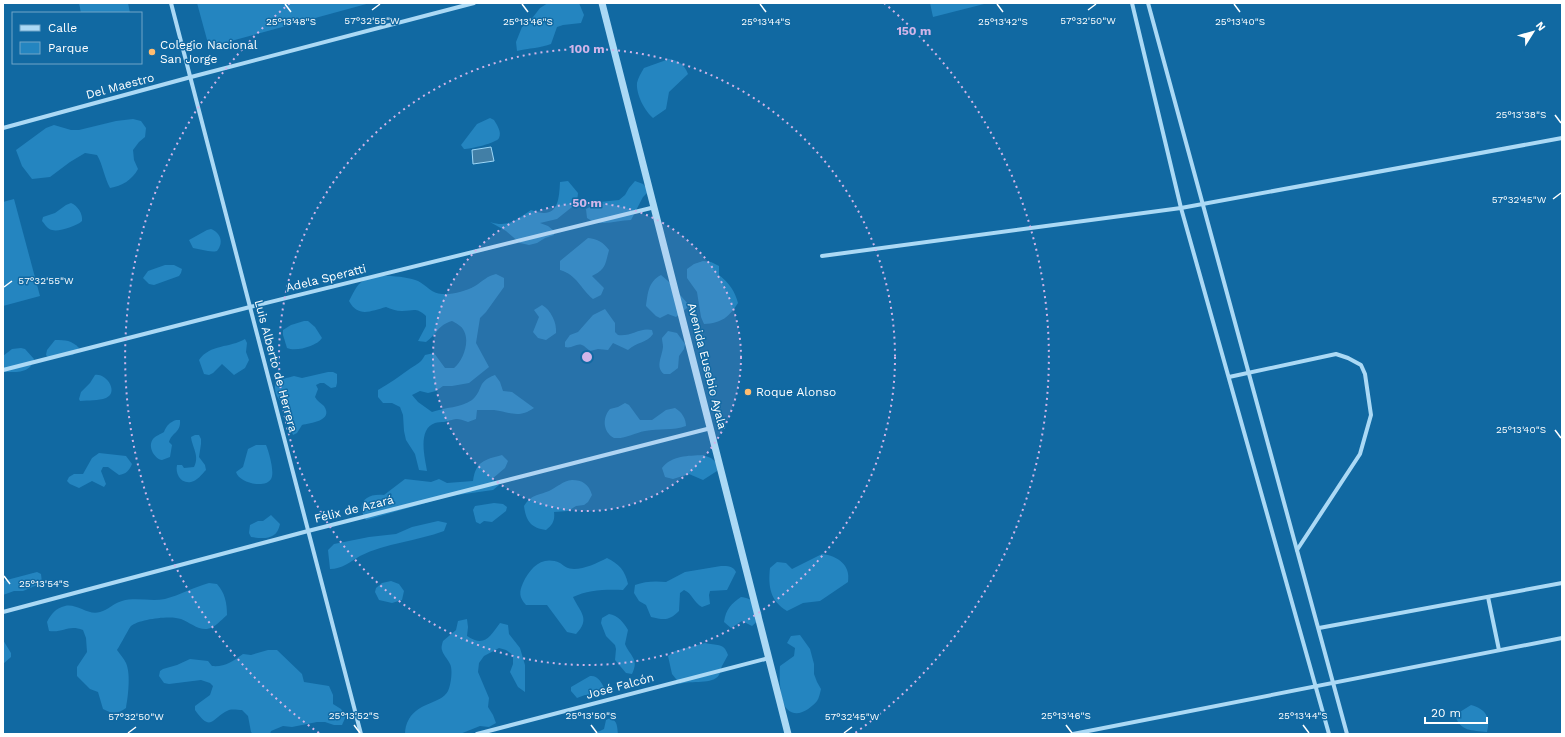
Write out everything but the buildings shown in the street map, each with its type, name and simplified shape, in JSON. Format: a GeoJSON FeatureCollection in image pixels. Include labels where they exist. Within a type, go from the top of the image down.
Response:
{"type":"FeatureCollection","features":[{"type":"Feature","properties":{"kind":"street","name":"Luis Alberto de Herrera"},"geometry":{"type":"LineString","coordinates":[[171,3],[361,734]]}},
{"type":"Feature","properties":{"kind":"street","name":"Del Maestro"},"geometry":{"type":"LineString","coordinates":[[3,128],[190,77],[474,3]]}},
{"type":"Feature","properties":{"kind":"street","name":"Avenida Eusebio Ayala"},"geometry":{"type":"LineString","coordinates":[[602,3],[788,734]]}},
{"type":"Feature","properties":{"kind":"street"},"geometry":{"type":"LineString","coordinates":[[1132,3],[1181,208],[1329,734]]}},
{"type":"Feature","properties":{"kind":"street"},"geometry":{"type":"LineString","coordinates":[[1148,3],[1204,204],[1347,734]]}},
{"type":"Feature","properties":{"kind":"street"},"geometry":{"type":"LineString","coordinates":[[822,256],[1181,208],[1562,138]]}},
{"type":"Feature","properties":{"kind":"street","name":"Adela Speratti"},"geometry":{"type":"LineString","coordinates":[[3,370],[250,307],[655,207]]}},
{"type":"Feature","properties":{"kind":"street"},"geometry":{"type":"LineString","coordinates":[[1229,377],[1250,374],[1336,354],[1361,365],[1365,374],[1372,415],[1360,454],[1297,550]]}},
{"type":"Feature","properties":{"kind":"street","name":"Félix de Azará"},"geometry":{"type":"LineString","coordinates":[[3,612],[308,531],[711,428]]}},
{"type":"Feature","properties":{"kind":"street"},"geometry":{"type":"LineString","coordinates":[[1319,628],[1562,583]]}},
{"type":"Feature","properties":{"kind":"street"},"geometry":{"type":"LineString","coordinates":[[1488,597],[1499,650]]}},
{"type":"Feature","properties":{"kind":"street"},"geometry":{"type":"LineString","coordinates":[[1072,734],[1562,638]]}},
{"type":"Feature","properties":{"kind":"street","name":"José Falcón"},"geometry":{"type":"LineString","coordinates":[[476,734],[769,658]]}},
{"type":"Feature","properties":{"kind":"green space"},"geometry":{"type":"Polygon","coordinates":[[[79,3],[128,3],[130,12],[81,12],[79,3]]]}},
{"type":"Feature","properties":{"kind":"green space"},"geometry":{"type":"Polygon","coordinates":[[[197,3],[370,3],[209,47],[197,3]]]}},
{"type":"Feature","properties":{"kind":"green space"},"geometry":{"type":"Polygon","coordinates":[[[548,3],[579,3],[584,15],[581,23],[557,27],[551,44],[517,51],[516,42],[522,27],[530,21],[540,8],[548,3]]]}},
{"type":"Feature","properties":{"kind":"green space"},"geometry":{"type":"Polygon","coordinates":[[[930,3],[988,3],[933,17],[930,3]]]}},
{"type":"Feature","properties":{"kind":"green space"},"geometry":{"type":"Polygon","coordinates":[[[669,59],[681,64],[688,74],[669,92],[666,109],[653,118],[644,107],[640,98],[637,88],[637,81],[644,68],[669,59]]]}},
{"type":"Feature","properties":{"kind":"green space"},"geometry":{"type":"Polygon","coordinates":[[[490,118],[494,120],[499,129],[499,138],[489,144],[464,149],[461,145],[477,124],[490,118]]]}},
{"type":"Feature","properties":{"kind":"green space"},"geometry":{"type":"Polygon","coordinates":[[[133,119],[141,121],[146,128],[145,137],[133,150],[134,160],[138,169],[130,179],[123,184],[114,187],[110,188],[97,155],[85,153],[50,177],[32,179],[22,166],[16,150],[46,128],[54,125],[71,130],[79,130],[116,121],[133,119]]]}},
{"type":"Feature","properties":{"kind":"green space"},"geometry":{"type":"Polygon","coordinates":[[[568,181],[578,193],[577,203],[557,219],[540,223],[548,226],[554,231],[554,235],[529,245],[520,243],[506,231],[490,222],[502,224],[512,222],[531,210],[540,213],[551,211],[555,208],[559,197],[560,182],[568,181]]]}},
{"type":"Feature","properties":{"kind":"green space"},"geometry":{"type":"Polygon","coordinates":[[[635,181],[643,184],[649,191],[643,197],[631,220],[598,223],[587,218],[586,209],[600,202],[619,200],[625,195],[635,181]]]}},
{"type":"Feature","properties":{"kind":"green space"},"geometry":{"type":"Polygon","coordinates":[[[14,199],[40,296],[3,306],[3,202],[14,199]]]}},
{"type":"Feature","properties":{"kind":"green space"},"geometry":{"type":"Polygon","coordinates":[[[71,203],[78,208],[81,213],[82,221],[80,223],[68,228],[52,230],[49,229],[42,221],[43,217],[55,213],[71,203]]]}},
{"type":"Feature","properties":{"kind":"green space"},"geometry":{"type":"Polygon","coordinates":[[[211,229],[217,233],[220,238],[221,242],[217,251],[193,248],[189,240],[211,229]]]}},
{"type":"Feature","properties":{"kind":"green space"},"geometry":{"type":"Polygon","coordinates":[[[588,238],[600,241],[609,250],[604,266],[600,271],[592,276],[604,288],[601,295],[593,299],[574,278],[566,272],[560,270],[560,261],[588,238]]]}},
{"type":"Feature","properties":{"kind":"green space"},"geometry":{"type":"Polygon","coordinates":[[[703,261],[711,262],[719,266],[719,275],[731,288],[738,303],[728,316],[720,321],[704,324],[701,317],[697,292],[687,278],[687,269],[694,264],[703,261]]]}},
{"type":"Feature","properties":{"kind":"green space"},"geometry":{"type":"Polygon","coordinates":[[[165,265],[174,265],[182,269],[181,273],[179,276],[154,285],[149,284],[143,278],[148,271],[165,265]]]}},
{"type":"Feature","properties":{"kind":"green space"},"geometry":{"type":"Polygon","coordinates":[[[496,274],[504,278],[504,287],[480,318],[476,343],[489,367],[469,383],[443,386],[436,391],[428,393],[420,391],[412,395],[418,402],[432,412],[458,406],[472,400],[478,393],[485,380],[495,375],[500,382],[503,391],[512,392],[534,408],[519,414],[494,410],[477,410],[476,419],[468,422],[461,419],[456,419],[438,422],[429,426],[424,437],[424,452],[427,471],[419,470],[415,454],[406,440],[403,415],[400,407],[392,403],[383,403],[378,397],[378,390],[419,363],[425,355],[434,353],[445,368],[454,368],[460,361],[465,351],[466,335],[460,326],[452,321],[441,327],[426,342],[418,341],[426,326],[426,316],[420,311],[398,311],[386,307],[365,312],[356,310],[349,301],[358,285],[368,278],[390,276],[413,279],[435,293],[446,294],[467,290],[488,277],[496,274]]]}},
{"type":"Feature","properties":{"kind":"green space"},"geometry":{"type":"Polygon","coordinates":[[[661,275],[688,304],[687,308],[676,317],[668,314],[660,318],[646,306],[651,284],[661,275]]]}},
{"type":"Feature","properties":{"kind":"green space"},"geometry":{"type":"Polygon","coordinates":[[[542,305],[551,313],[556,329],[556,333],[546,340],[538,338],[533,332],[539,317],[534,310],[542,305]]]}},
{"type":"Feature","properties":{"kind":"green space"},"geometry":{"type":"Polygon","coordinates":[[[605,309],[615,323],[615,332],[618,335],[627,335],[648,329],[652,330],[653,334],[648,339],[634,345],[628,350],[613,343],[608,350],[598,349],[590,351],[582,345],[565,347],[565,342],[570,335],[578,332],[593,315],[605,309]]]}},
{"type":"Feature","properties":{"kind":"green space"},"geometry":{"type":"Polygon","coordinates":[[[308,321],[315,327],[322,338],[316,344],[306,348],[287,348],[283,330],[291,325],[308,321]]]}},
{"type":"Feature","properties":{"kind":"green space"},"geometry":{"type":"Polygon","coordinates":[[[668,331],[677,333],[685,344],[684,349],[679,356],[678,368],[670,374],[664,374],[659,365],[663,347],[662,338],[668,331]]]}},
{"type":"Feature","properties":{"kind":"green space"},"geometry":{"type":"Polygon","coordinates":[[[245,339],[247,343],[246,352],[249,360],[245,368],[234,375],[222,364],[213,373],[209,375],[204,374],[199,360],[204,355],[214,349],[245,339]]]}},
{"type":"Feature","properties":{"kind":"green space"},"geometry":{"type":"Polygon","coordinates":[[[55,340],[68,341],[79,348],[73,355],[49,358],[46,355],[47,350],[55,340]]]}},
{"type":"Feature","properties":{"kind":"green space"},"geometry":{"type":"Polygon","coordinates":[[[12,349],[25,349],[34,359],[30,367],[22,371],[3,372],[3,356],[12,349]]]}},
{"type":"Feature","properties":{"kind":"green space"},"geometry":{"type":"Polygon","coordinates":[[[328,372],[337,374],[336,387],[331,388],[324,383],[320,383],[316,385],[318,389],[315,397],[324,406],[326,415],[320,420],[302,425],[297,433],[293,435],[290,427],[293,419],[291,416],[286,415],[284,406],[276,394],[275,384],[281,380],[294,376],[302,378],[328,372]]]}},
{"type":"Feature","properties":{"kind":"green space"},"geometry":{"type":"Polygon","coordinates":[[[95,375],[104,377],[110,384],[110,395],[100,400],[80,401],[79,399],[81,392],[90,383],[95,375]]]}},
{"type":"Feature","properties":{"kind":"green space"},"geometry":{"type":"Polygon","coordinates":[[[625,403],[629,405],[640,420],[652,420],[666,410],[675,408],[683,416],[686,426],[645,431],[626,437],[614,438],[606,429],[606,416],[610,409],[625,403]]]}},
{"type":"Feature","properties":{"kind":"green space"},"geometry":{"type":"Polygon","coordinates":[[[176,420],[180,420],[180,424],[178,430],[169,442],[172,445],[170,457],[162,460],[159,459],[154,455],[151,449],[151,442],[155,437],[164,432],[168,424],[176,420]]]}},
{"type":"Feature","properties":{"kind":"green space"},"geometry":{"type":"Polygon","coordinates":[[[199,435],[201,439],[199,457],[205,465],[206,470],[195,480],[187,482],[182,480],[178,475],[177,465],[182,465],[184,468],[194,467],[196,463],[196,455],[191,437],[199,435]]]}},
{"type":"Feature","properties":{"kind":"green space"},"geometry":{"type":"Polygon","coordinates":[[[256,445],[266,445],[271,462],[271,479],[263,484],[247,482],[238,476],[236,472],[243,467],[248,449],[256,445]]]}},
{"type":"Feature","properties":{"kind":"green space"},"geometry":{"type":"Polygon","coordinates":[[[99,453],[126,456],[132,464],[130,469],[124,474],[119,475],[108,467],[103,467],[101,471],[106,484],[104,487],[92,481],[79,488],[67,481],[69,477],[74,474],[83,474],[92,458],[99,453]]]}},
{"type":"Feature","properties":{"kind":"green space"},"geometry":{"type":"Polygon","coordinates":[[[502,455],[508,461],[505,468],[492,479],[499,485],[493,490],[450,496],[366,520],[363,514],[362,504],[364,500],[372,496],[384,495],[405,479],[431,482],[439,479],[447,483],[473,481],[476,469],[482,462],[502,455]]]}},
{"type":"Feature","properties":{"kind":"green space"},"geometry":{"type":"Polygon","coordinates":[[[703,455],[711,458],[717,463],[717,471],[703,480],[689,474],[673,479],[665,477],[662,468],[675,458],[703,455]]]}},
{"type":"Feature","properties":{"kind":"green space"},"geometry":{"type":"Polygon","coordinates":[[[572,480],[585,483],[587,485],[592,495],[588,502],[584,505],[576,506],[568,511],[554,512],[553,522],[546,530],[537,528],[530,523],[526,516],[524,506],[530,499],[572,480]]]}},
{"type":"Feature","properties":{"kind":"green space"},"geometry":{"type":"Polygon","coordinates":[[[494,503],[503,504],[507,507],[506,511],[492,522],[484,521],[480,524],[476,522],[473,510],[475,506],[494,503]]]}},
{"type":"Feature","properties":{"kind":"green space"},"geometry":{"type":"Polygon","coordinates":[[[271,515],[280,524],[276,533],[273,536],[265,538],[251,537],[249,533],[250,525],[258,521],[263,521],[271,515]]]}},
{"type":"Feature","properties":{"kind":"green space"},"geometry":{"type":"Polygon","coordinates":[[[438,521],[447,523],[444,531],[380,548],[360,556],[342,566],[330,569],[328,550],[334,544],[369,537],[396,534],[412,527],[438,521]]]}},
{"type":"Feature","properties":{"kind":"green space"},"geometry":{"type":"Polygon","coordinates":[[[822,554],[838,559],[842,562],[847,571],[848,582],[820,601],[803,603],[787,611],[781,607],[771,592],[769,581],[770,568],[777,562],[786,563],[792,569],[822,554]]]}},
{"type":"Feature","properties":{"kind":"green space"},"geometry":{"type":"Polygon","coordinates":[[[607,558],[621,568],[628,584],[623,590],[597,590],[573,597],[583,616],[583,624],[576,634],[567,632],[547,605],[526,605],[522,599],[520,594],[523,583],[529,572],[537,564],[554,561],[568,568],[578,569],[595,564],[607,558]]]}},
{"type":"Feature","properties":{"kind":"green space"},"geometry":{"type":"Polygon","coordinates":[[[721,566],[730,567],[736,572],[727,590],[710,591],[710,604],[702,607],[687,591],[684,590],[680,593],[679,611],[672,617],[666,619],[651,617],[646,605],[639,601],[634,593],[635,585],[658,581],[666,582],[685,572],[721,566]]]}},
{"type":"Feature","properties":{"kind":"green space"},"geometry":{"type":"Polygon","coordinates":[[[37,572],[41,574],[42,583],[23,591],[14,591],[3,595],[3,581],[37,572]]]}},
{"type":"Feature","properties":{"kind":"green space"},"geometry":{"type":"Polygon","coordinates":[[[391,581],[399,584],[404,591],[402,600],[392,603],[379,600],[375,592],[376,588],[382,583],[391,581]]]}},
{"type":"Feature","properties":{"kind":"green space"},"geometry":{"type":"Polygon","coordinates":[[[209,583],[217,584],[220,587],[227,606],[227,615],[213,627],[204,629],[194,626],[181,619],[170,617],[141,621],[130,627],[117,650],[126,663],[129,679],[126,708],[118,712],[109,712],[103,709],[98,692],[90,689],[77,676],[77,667],[87,652],[86,638],[83,630],[78,628],[70,628],[59,631],[49,631],[47,622],[50,616],[59,608],[65,606],[74,606],[96,613],[122,601],[133,599],[165,599],[209,583]]]}},
{"type":"Feature","properties":{"kind":"green space"},"geometry":{"type":"Polygon","coordinates":[[[741,597],[756,603],[762,613],[762,617],[752,626],[742,621],[731,628],[724,622],[726,614],[732,605],[741,597]]]}},
{"type":"Feature","properties":{"kind":"green space"},"geometry":{"type":"Polygon","coordinates":[[[609,614],[623,622],[628,630],[625,644],[633,658],[635,665],[632,674],[626,673],[615,660],[615,645],[606,636],[601,623],[602,618],[609,614]]]}},
{"type":"Feature","properties":{"kind":"green space"},"geometry":{"type":"Polygon","coordinates":[[[467,619],[467,636],[478,641],[483,641],[490,636],[500,623],[508,625],[509,634],[520,648],[525,665],[525,692],[518,687],[510,672],[513,664],[513,655],[506,650],[499,648],[484,656],[479,663],[478,672],[489,698],[488,707],[496,723],[489,727],[480,726],[460,734],[405,734],[405,728],[413,713],[445,695],[448,691],[451,681],[451,666],[443,652],[442,643],[456,630],[458,621],[467,619]]]}},
{"type":"Feature","properties":{"kind":"green space"},"geometry":{"type":"Polygon","coordinates":[[[800,635],[810,649],[814,664],[814,674],[821,689],[818,700],[814,704],[803,712],[795,713],[787,709],[781,695],[780,666],[794,656],[795,648],[787,643],[791,636],[800,635]]]}},
{"type":"Feature","properties":{"kind":"green space"},"geometry":{"type":"Polygon","coordinates":[[[3,640],[11,653],[11,657],[3,664],[3,640]]]}},
{"type":"Feature","properties":{"kind":"green space"},"geometry":{"type":"Polygon","coordinates":[[[705,643],[722,646],[728,655],[721,667],[719,675],[712,680],[680,684],[672,674],[668,656],[675,651],[705,643]]]}},
{"type":"Feature","properties":{"kind":"green space"},"geometry":{"type":"Polygon","coordinates":[[[268,650],[277,650],[302,674],[304,682],[329,686],[333,695],[333,704],[341,709],[346,716],[342,725],[317,722],[292,727],[283,726],[271,731],[270,734],[253,734],[251,732],[248,716],[242,710],[229,710],[212,722],[209,722],[205,721],[195,710],[195,706],[210,695],[213,686],[210,683],[201,680],[169,684],[164,683],[159,676],[160,671],[163,669],[190,659],[208,661],[212,666],[221,666],[232,662],[243,654],[251,655],[268,650]]]}},
{"type":"Feature","properties":{"kind":"green space"},"geometry":{"type":"Polygon","coordinates":[[[590,676],[597,678],[605,690],[599,696],[585,695],[577,698],[571,691],[571,687],[590,676]]]}},
{"type":"Feature","properties":{"kind":"green space"},"geometry":{"type":"Polygon","coordinates":[[[1471,705],[1484,712],[1488,718],[1487,732],[1467,729],[1460,725],[1457,721],[1455,715],[1471,705]]]}},
{"type":"Feature","properties":{"kind":"green space"},"geometry":{"type":"Polygon","coordinates":[[[610,718],[616,723],[618,734],[590,734],[604,729],[606,720],[610,718]]]}},
{"type":"Feature","properties":{"kind":"shaded area"},"geometry":{"type":"Polygon","coordinates":[[[491,147],[494,161],[473,164],[472,150],[491,147]]]}},
{"type":"Feature","properties":{"kind":"place","name":"Colegio Nacional San Jorge"},"geometry":{"type":"Point","coordinates":[152,52]}},
{"type":"Feature","properties":{"kind":"place","name":"Roque Alonso"},"geometry":{"type":"Point","coordinates":[748,392]}}]}
